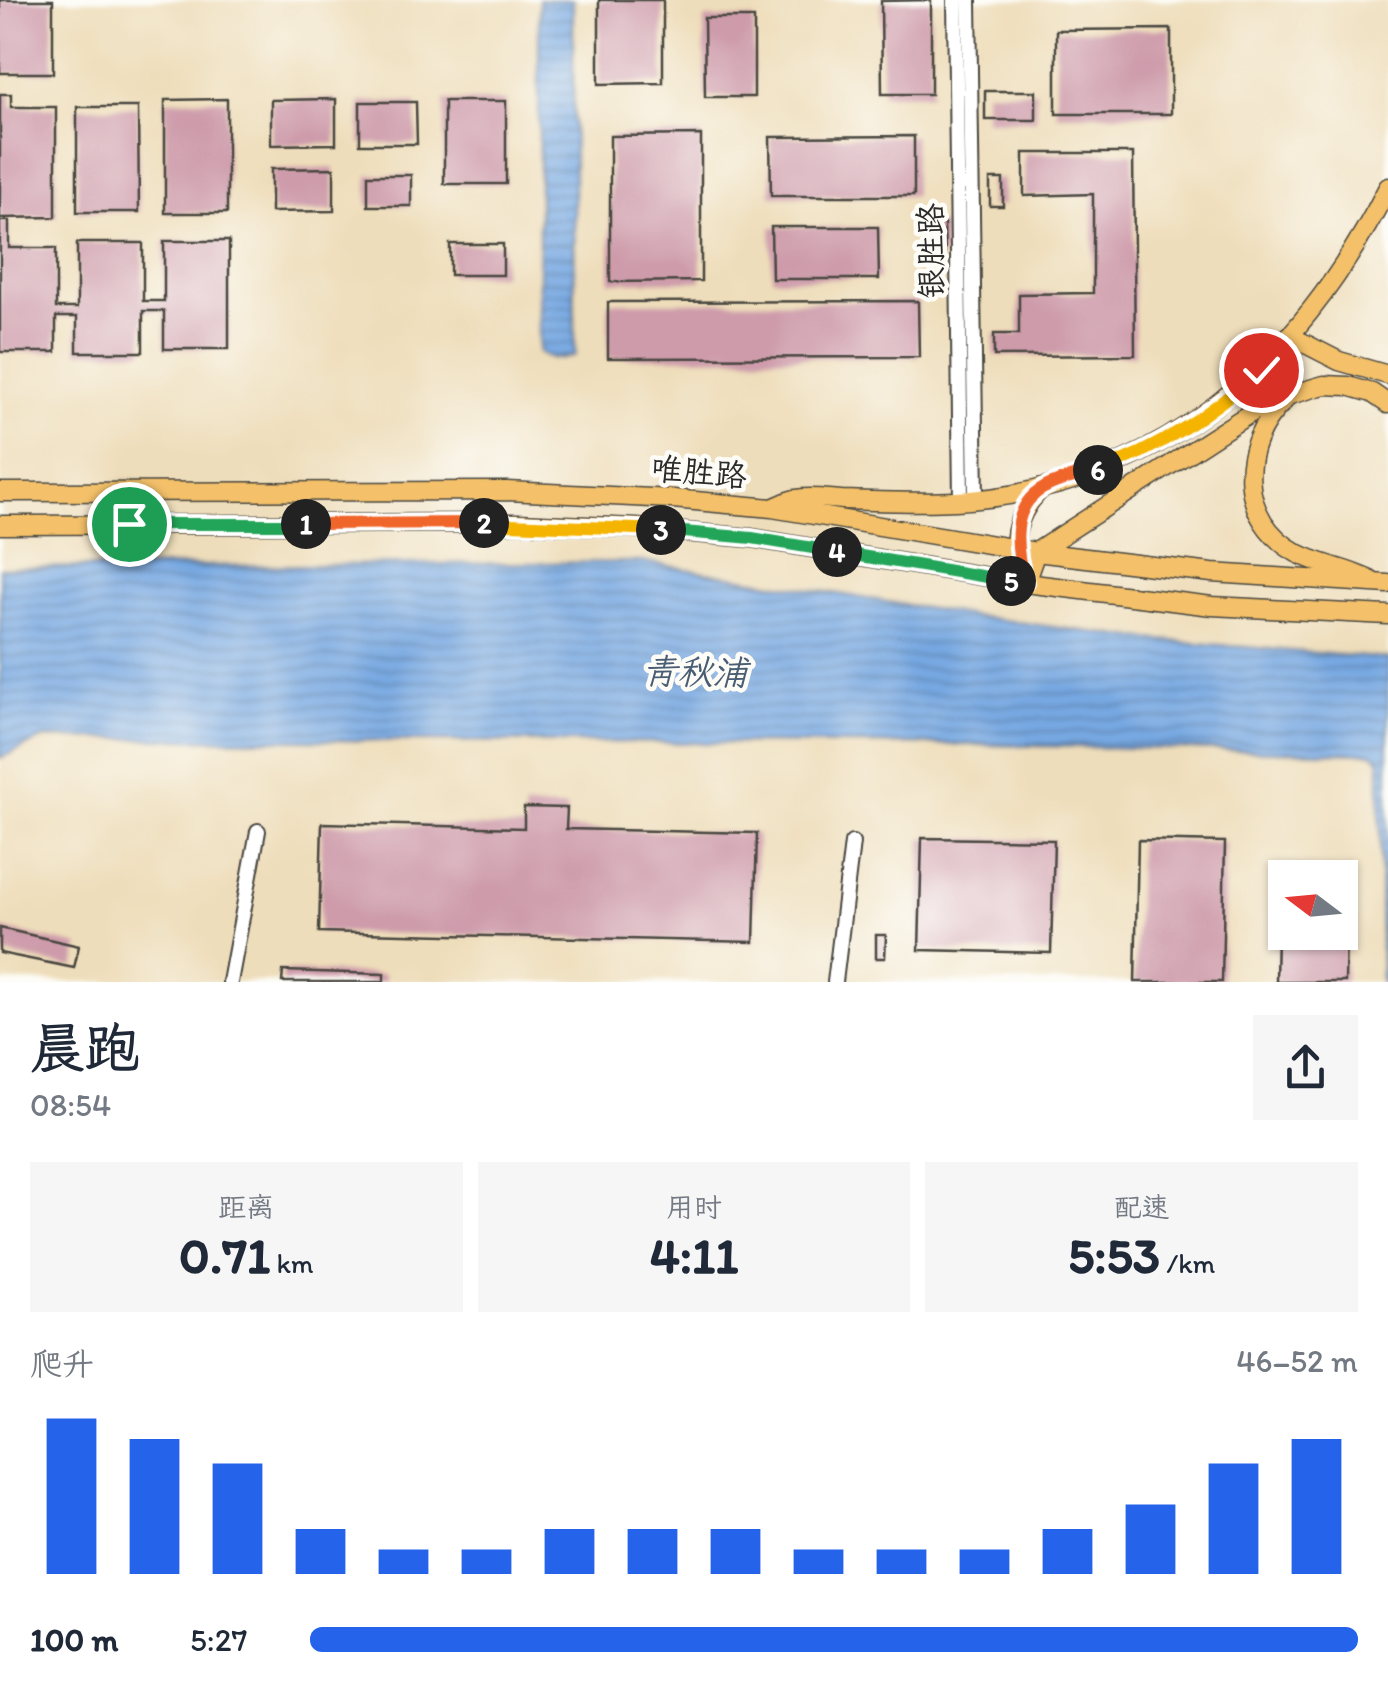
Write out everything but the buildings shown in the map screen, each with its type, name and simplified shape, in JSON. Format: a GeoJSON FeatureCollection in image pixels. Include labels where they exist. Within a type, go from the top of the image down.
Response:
{"type":"FeatureCollection","features":[{"type":"Feature","properties":{"kind":"main road"},"geometry":{"type":"LineString","coordinates":[[772,508],[797,498],[969,500],[1042,488],[1105,468],[1156,444],[1221,404],[1292,337],[1333,283],[1388,187]]}},
{"type":"Feature","properties":{"kind":"main road"},"geometry":{"type":"LineString","coordinates":[[1292,337],[1340,361],[1388,376]]}},
{"type":"Feature","properties":{"kind":"main road"},"geometry":{"type":"LineString","coordinates":[[1025,583],[1036,552],[1269,401],[1324,385],[1372,393],[1388,404]]}},
{"type":"Feature","properties":{"kind":"main road"},"geometry":{"type":"LineString","coordinates":[[1295,391],[1270,414],[1252,450],[1248,468],[1253,505],[1280,542],[1300,555],[1382,584]]}},
{"type":"Feature","properties":{"kind":"main road"},"geometry":{"type":"LineString","coordinates":[[1025,583],[1016,550],[1020,520],[1029,501],[1042,488]]}},
{"type":"Feature","properties":{"kind":"main road","name":"唯胜路"},"geometry":{"type":"LineString","coordinates":[[0,492],[507,491],[673,498],[772,508],[1016,550],[1212,572],[1382,584]]}},
{"type":"Feature","properties":{"kind":"main road","name":"唯胜路"},"geometry":{"type":"LineString","coordinates":[[0,525],[517,523],[636,528],[752,538],[1025,583],[1212,606],[1388,614]]}},
{"type":"Feature","properties":{"kind":"street","name":"银胜路"},"geometry":{"type":"LineString","coordinates":[[954,0],[969,500]]}},
{"type":"Feature","properties":{"kind":"street","name":"银胜路"},"geometry":{"type":"LineString","coordinates":[[969,0],[969,500]]}},
{"type":"Feature","properties":{"kind":"street"},"geometry":{"type":"LineString","coordinates":[[230,982],[258,831]]}},
{"type":"Feature","properties":{"kind":"street"},"geometry":{"type":"LineString","coordinates":[[836,982],[852,842]]}},
{"type":"Feature","properties":{"kind":"water"},"geometry":{"type":"Polygon","coordinates":[[[539,0],[573,0],[575,355],[561,359],[539,352],[539,0]]]}},
{"type":"Feature","properties":{"kind":"water","name":"青秋浦"},"geometry":{"type":"Polygon","coordinates":[[[644,562],[973,616],[1135,638],[1388,659],[1388,982],[1381,982],[1380,760],[1373,753],[989,745],[44,738],[0,758],[0,568],[644,562]]]}},
{"type":"Feature","properties":{"kind":"route"},"geometry":{"type":"LineString","coordinates":[[129,524],[517,523],[636,528],[752,538],[1025,583],[1016,537],[1029,501],[1042,488],[1105,468],[1156,444],[1221,404],[1261,370]]}}]}
